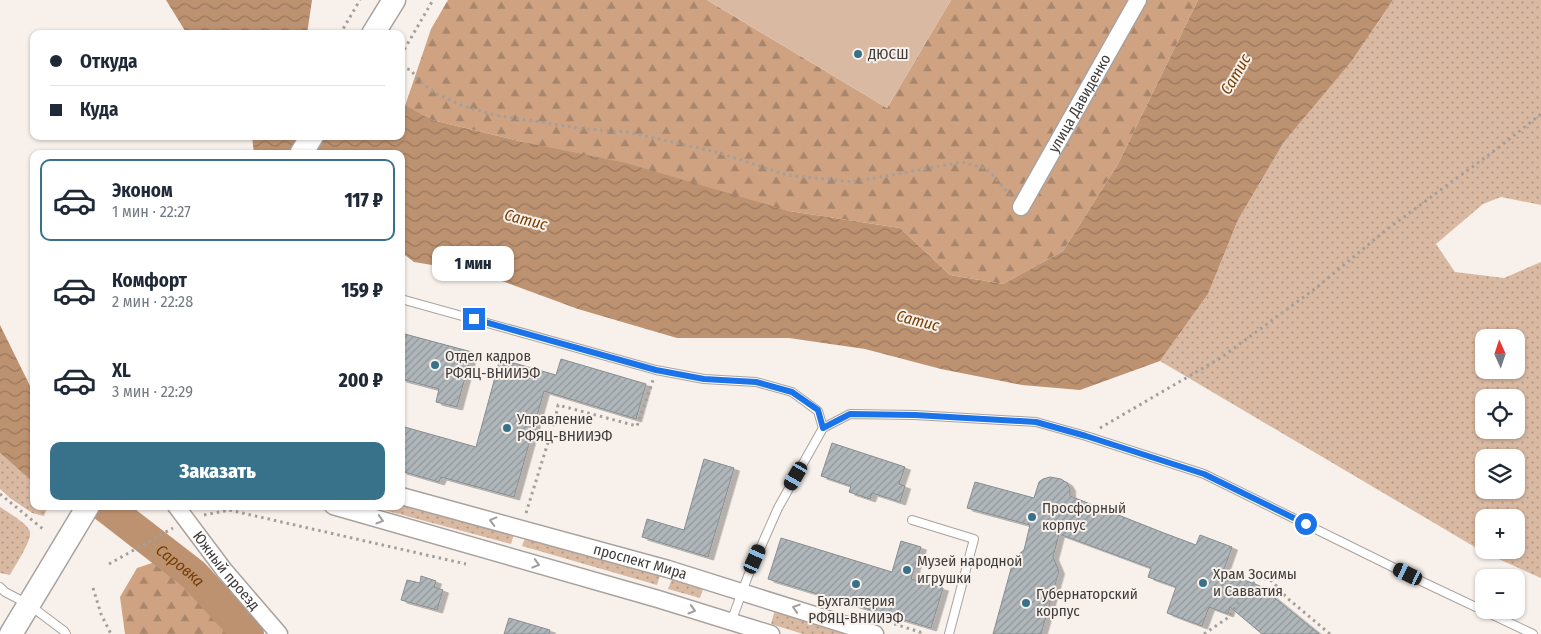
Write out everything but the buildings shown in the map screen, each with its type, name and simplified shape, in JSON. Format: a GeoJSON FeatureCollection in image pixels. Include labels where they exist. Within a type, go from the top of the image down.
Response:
{"type":"FeatureCollection","features":[{"type":"Feature","properties":{"kind":"main road"},"geometry":{"type":"LineString","coordinates":[[375,30],[394,0]]}},
{"type":"Feature","properties":{"kind":"main road"},"geometry":{"type":"LineString","coordinates":[[11,634],[86,510]]}},
{"type":"Feature","properties":{"kind":"street","name":"улица Давиденко"},"geometry":{"type":"LineString","coordinates":[[1020,207],[1138,0]]}},
{"type":"Feature","properties":{"kind":"street","name":"проспект Мира"},"geometry":{"type":"LineString","coordinates":[[405,497],[668,569],[875,634]]}},
{"type":"Feature","properties":{"kind":"street"},"geometry":{"type":"LineString","coordinates":[[347,510],[658,599],[771,634]]}},
{"type":"Feature","properties":{"kind":"street","name":"Южный проезд"},"geometry":{"type":"LineString","coordinates":[[181,513],[224,570],[279,634]]}},
{"type":"Feature","properties":{"kind":"lane"},"geometry":{"type":"LineString","coordinates":[[405,300],[656,370],[704,379],[756,382],[792,392],[818,410],[823,428]]}},
{"type":"Feature","properties":{"kind":"lane"},"geometry":{"type":"LineString","coordinates":[[731,622],[742,591],[778,508],[823,428],[850,414],[915,415],[1036,422],[1204,474],[1533,634]]}},
{"type":"Feature","properties":{"kind":"lane"},"geometry":{"type":"LineString","coordinates":[[912,520],[974,539],[949,634]]}},
{"type":"Feature","properties":{"kind":"lane"},"geometry":{"type":"LineString","coordinates":[[0,587],[4,592],[28,604],[66,634]]}},
{"type":"Feature","properties":{"kind":"path"},"geometry":{"type":"LineString","coordinates":[[342,30],[360,0]]}},
{"type":"Feature","properties":{"kind":"path"},"geometry":{"type":"LineString","coordinates":[[405,49],[433,0]]}},
{"type":"Feature","properties":{"kind":"path"},"geometry":{"type":"LineString","coordinates":[[405,69],[411,70],[418,80],[435,93],[463,106],[494,115],[585,129],[628,132],[716,152],[787,175],[853,182],[962,162],[987,169],[1020,207]]}},
{"type":"Feature","properties":{"kind":"path"},"geometry":{"type":"LineString","coordinates":[[1086,436],[1222,357],[1316,288],[1386,230],[1541,114]]}},
{"type":"Feature","properties":{"kind":"path"},"geometry":{"type":"LineString","coordinates":[[526,513],[540,472],[558,405],[637,426],[656,370]]}},
{"type":"Feature","properties":{"kind":"path"},"geometry":{"type":"LineString","coordinates":[[0,494],[44,529]]}},
{"type":"Feature","properties":{"kind":"path"},"geometry":{"type":"LineString","coordinates":[[109,564],[169,530],[181,513],[210,510]]}},
{"type":"Feature","properties":{"kind":"path"},"geometry":{"type":"LineString","coordinates":[[238,510],[469,565]]}},
{"type":"Feature","properties":{"kind":"path"},"geometry":{"type":"LineString","coordinates":[[1204,634],[1229,617],[1249,586],[1262,578],[1272,581],[1286,597],[1330,634]]}},
{"type":"Feature","properties":{"kind":"path"},"geometry":{"type":"LineString","coordinates":[[93,588],[101,614],[111,634]]}},
{"type":"Feature","properties":{"kind":"shaded area","name":"ДЮСШ"},"geometry":{"type":"Polygon","coordinates":[[[707,0],[951,0],[887,108],[707,0]]]}},
{"type":"Feature","properties":{"kind":"shaded area"},"geometry":{"type":"Polygon","coordinates":[[[1393,0],[1541,0],[1541,205],[1501,197],[1483,204],[1436,244],[1455,272],[1504,278],[1541,262],[1541,578],[1525,571],[1525,569],[1498,559],[1525,559],[1525,509],[1475,509],[1475,547],[1160,361],[1208,294],[1238,220],[1284,142],[1351,62],[1393,0]]]}},
{"type":"Feature","properties":{"kind":"shaded area"},"geometry":{"type":"Polygon","coordinates":[[[0,453],[30,479],[30,510],[46,510],[44,516],[32,513],[0,489],[0,453]]]}},
{"type":"Feature","properties":{"kind":"shaded area"},"geometry":{"type":"Polygon","coordinates":[[[405,505],[514,534],[511,544],[384,510],[405,510],[405,505]]]}},
{"type":"Feature","properties":{"kind":"shaded area"},"geometry":{"type":"Polygon","coordinates":[[[0,507],[22,522],[30,532],[26,547],[10,575],[0,573],[0,507]]]}},
{"type":"Feature","properties":{"kind":"shaded area"},"geometry":{"type":"Polygon","coordinates":[[[526,536],[660,575],[657,585],[522,546],[526,536]]]}},
{"type":"Feature","properties":{"kind":"shaded area"},"geometry":{"type":"Polygon","coordinates":[[[672,579],[703,589],[700,598],[668,589],[672,579]]]}},
{"type":"Feature","properties":{"kind":"shaded area"},"geometry":{"type":"Polygon","coordinates":[[[775,610],[850,634],[803,634],[771,624],[775,610]]]}},
{"type":"Feature","properties":{"kind":"green space"},"geometry":{"type":"Polygon","coordinates":[[[448,0],[707,0],[887,108],[951,0],[1198,0],[1118,164],[1063,251],[1003,284],[950,275],[900,228],[789,211],[432,120],[405,106],[431,29],[448,0]]]}},
{"type":"Feature","properties":{"kind":"green space"},"geometry":{"type":"Polygon","coordinates":[[[170,557],[246,634],[125,634],[120,597],[137,568],[170,557]]]}},
{"type":"Feature","properties":{"kind":"water"},"geometry":{"type":"Polygon","coordinates":[[[166,0],[312,0],[308,30],[185,30],[166,0]]]}},
{"type":"Feature","properties":{"kind":"water","name":"Сатис"},"geometry":{"type":"Polygon","coordinates":[[[1198,0],[1393,0],[1351,62],[1284,142],[1238,220],[1208,294],[1160,361],[1080,390],[1022,385],[941,369],[865,349],[789,338],[677,338],[578,309],[480,273],[414,262],[405,255],[405,150],[254,150],[252,140],[405,140],[405,105],[432,120],[523,142],[626,163],[789,211],[900,228],[950,275],[1003,284],[1063,251],[1118,164],[1198,0]]]}},
{"type":"Feature","properties":{"kind":"water"},"geometry":{"type":"Polygon","coordinates":[[[0,325],[30,386],[30,479],[0,453],[0,325]]]}},
{"type":"Feature","properties":{"kind":"waterway","name":"Саровка"},"geometry":{"type":"LineString","coordinates":[[110,510],[194,575],[248,634]]}},
{"type":"Feature","properties":{"kind":"place","name":"ДЮСШ"},"geometry":{"type":"Point","coordinates":[858,54]}},
{"type":"Feature","properties":{"kind":"place","name":"Отдел кадров РФЯЦ-ВНИИЭФ"},"geometry":{"type":"Point","coordinates":[435,365]}},
{"type":"Feature","properties":{"kind":"place","name":"Управление РФЯЦ-ВНИИЭФ"},"geometry":{"type":"Point","coordinates":[507,428]}},
{"type":"Feature","properties":{"kind":"place","name":"Просфорный корпус"},"geometry":{"type":"Point","coordinates":[1032,517]}},
{"type":"Feature","properties":{"kind":"place","name":"Музей народной игрушки"},"geometry":{"type":"Point","coordinates":[907,570]}},
{"type":"Feature","properties":{"kind":"place","name":"Храм Зосимы и Савватия"},"geometry":{"type":"Point","coordinates":[1203,583]}},
{"type":"Feature","properties":{"kind":"place","name":"Бухгалтерия РФЯЦ-ВНИИЭФ"},"geometry":{"type":"Point","coordinates":[856,584]}},
{"type":"Feature","properties":{"kind":"place","name":"Губернаторский корпус"},"geometry":{"type":"Point","coordinates":[1026,603]}},
{"type":"Feature","properties":{"kind":"route"},"geometry":{"type":"LineString","coordinates":[[474,319],[656,370],[704,379],[756,382],[792,392],[818,410],[823,428],[850,414],[915,415],[1036,422],[1204,474],[1306,524]]}}]}
